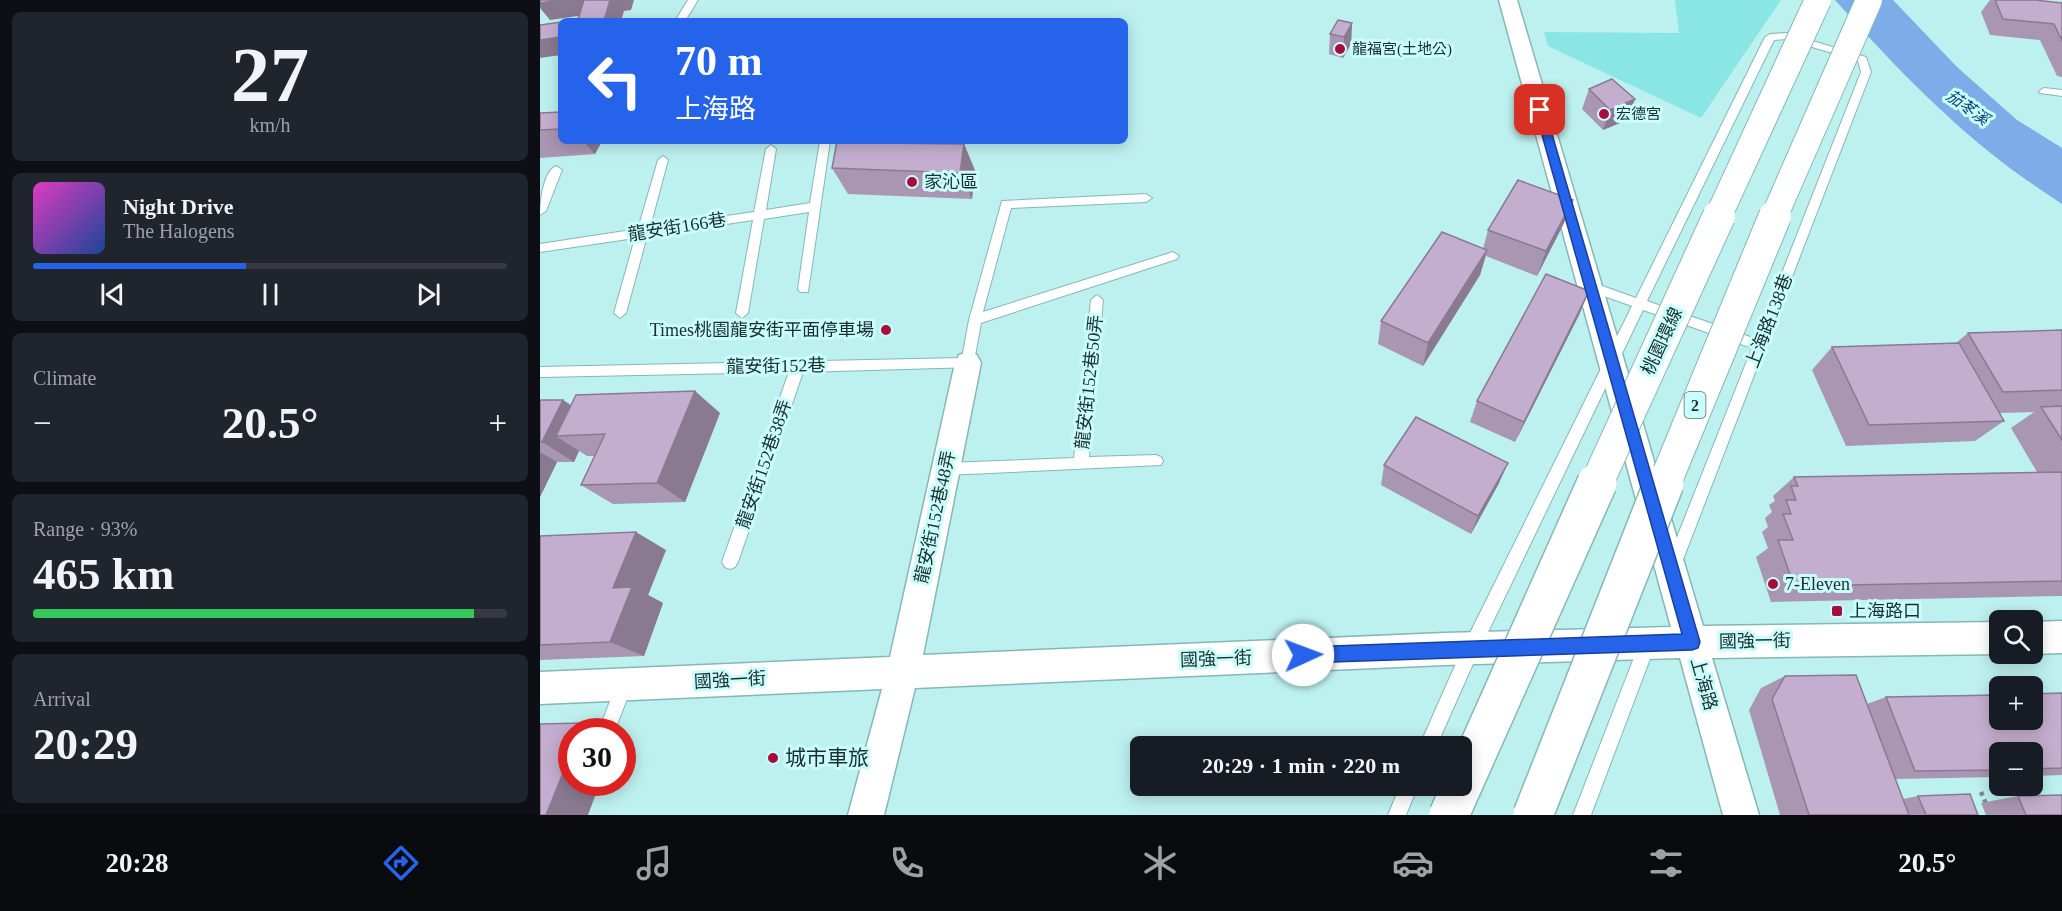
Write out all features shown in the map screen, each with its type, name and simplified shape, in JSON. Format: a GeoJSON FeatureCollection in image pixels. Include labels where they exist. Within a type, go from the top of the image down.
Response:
{"type":"FeatureCollection","features":[{"type":"Feature","properties":{"kind":"highway","name":"桃園環線"},"geometry":{"type":"LineString","coordinates":[[1449,815],[1598,480],[1818,0]]}},
{"type":"Feature","properties":{"kind":"highway","name":"2"},"geometry":{"type":"LineString","coordinates":[[1533,815],[1659,493],[1772,223],[1869,0]]}},
{"type":"Feature","properties":{"kind":"street","name":"上海路"},"geometry":{"type":"LineString","coordinates":[[1508,0],[1741,815]]}},
{"type":"Feature","properties":{"kind":"street","name":"龍安街152巷48弄"},"geometry":{"type":"LineString","coordinates":[[866,815],[903,672],[968,363]]}},
{"type":"Feature","properties":{"kind":"street"},"geometry":{"type":"LineString","coordinates":[[2043,638],[2062,637]]}},
{"type":"Feature","properties":{"kind":"street","name":"國強一街"},"geometry":{"type":"LineString","coordinates":[[540,688],[1471,649],[1692,642],[1989,638]]}},
{"type":"Feature","properties":{"kind":"lane"},"geometry":{"type":"LineString","coordinates":[[682,18],[693,0]]}},
{"type":"Feature","properties":{"kind":"lane","name":"上海路138巷"},"geometry":{"type":"LineString","coordinates":[[1640,303],[1770,37],[1786,36],[1862,59],[1866,72],[1672,570]]}},
{"type":"Feature","properties":{"kind":"lane"},"geometry":{"type":"LineString","coordinates":[[2044,91],[2062,93]]}},
{"type":"Feature","properties":{"kind":"lane"},"geometry":{"type":"LineString","coordinates":[[804,289],[824,144]]}},
{"type":"Feature","properties":{"kind":"lane"},"geometry":{"type":"LineString","coordinates":[[742,313],[771,149]]}},
{"type":"Feature","properties":{"kind":"lane"},"geometry":{"type":"LineString","coordinates":[[620,314],[663,160]]}},
{"type":"Feature","properties":{"kind":"lane"},"geometry":{"type":"LineString","coordinates":[[540,211],[556,170]]}},
{"type":"Feature","properties":{"kind":"lane"},"geometry":{"type":"LineString","coordinates":[[968,363],[975,320],[1006,204],[1146,198]]}},
{"type":"Feature","properties":{"kind":"lane","name":"龍安街166巷"},"geometry":{"type":"LineString","coordinates":[[540,248],[814,207]]}},
{"type":"Feature","properties":{"kind":"lane"},"geometry":{"type":"LineString","coordinates":[[975,320],[1173,256]]}},
{"type":"Feature","properties":{"kind":"lane"},"geometry":{"type":"LineString","coordinates":[[1591,287],[1759,345]]}},
{"type":"Feature","properties":{"kind":"lane","name":"龍安街152巷50弄"},"geometry":{"type":"LineString","coordinates":[[1081,464],[1097,300]]}},
{"type":"Feature","properties":{"kind":"lane"},"geometry":{"type":"LineString","coordinates":[[1432,736],[1471,649],[1640,303]]}},
{"type":"Feature","properties":{"kind":"lane","name":"龍安街152巷"},"geometry":{"type":"LineString","coordinates":[[540,372],[968,363]]}},
{"type":"Feature","properties":{"kind":"lane","name":"龍安街152巷38弄"},"geometry":{"type":"LineString","coordinates":[[730,562],[798,366]]}},
{"type":"Feature","properties":{"kind":"lane","name":"龍安街152巷50弄"},"geometry":{"type":"LineString","coordinates":[[946,469],[1156,460]]}},
{"type":"Feature","properties":{"kind":"lane"},"geometry":{"type":"LineString","coordinates":[[1582,815],[1648,643]]}},
{"type":"Feature","properties":{"kind":"lane"},"geometry":{"type":"LineString","coordinates":[[612,718],[625,684]]}},
{"type":"Feature","properties":{"kind":"lane"},"geometry":{"type":"LineString","coordinates":[[1396,815],[1405,796]]}},
{"type":"Feature","properties":{"kind":"path"},"geometry":{"type":"LineString","coordinates":[[1981,792],[1991,815]]}},
{"type":"Feature","properties":{"kind":"shaded area"},"geometry":{"type":"Polygon","coordinates":[[[1675,0],[1781,0],[1701,118],[1548,46],[1544,32],[1679,33],[1675,0]]]}},
{"type":"Feature","properties":{"kind":"water","name":"茄苳溪"},"geometry":{"type":"Polygon","coordinates":[[[1835,0],[1893,0],[1957,67],[2017,120],[2062,148],[2062,204],[2009,168],[1957,125],[1894,64],[1835,0]]]}},
{"type":"Feature","properties":{"kind":"building"},"geometry":{"type":"Polygon","coordinates":[[[540,0],[563,0],[540,3],[540,0]]]}},
{"type":"Feature","properties":{"kind":"building"},"geometry":{"type":"Polygon","coordinates":[[[584,0],[610,0],[605,18],[578,18],[584,0]]]}},
{"type":"Feature","properties":{"kind":"building"},"geometry":{"type":"Polygon","coordinates":[[[1995,0],[2062,3],[2062,41],[2054,24],[2003,19],[1995,0]]]}},
{"type":"Feature","properties":{"kind":"building"},"geometry":{"type":"Polygon","coordinates":[[[1338,20],[1352,23],[1344,37],[1330,34],[1338,20]]]}},
{"type":"Feature","properties":{"kind":"building"},"geometry":{"type":"Polygon","coordinates":[[[558,22],[558,37],[540,40],[540,25],[558,22]]]}},
{"type":"Feature","properties":{"kind":"building"},"geometry":{"type":"Polygon","coordinates":[[[1612,79],[1635,99],[1610,110],[1589,89],[1612,79]]]}},
{"type":"Feature","properties":{"kind":"building"},"geometry":{"type":"Polygon","coordinates":[[[558,112],[558,129],[540,130],[540,113],[558,112]]]}},
{"type":"Feature","properties":{"kind":"building"},"geometry":{"type":"Polygon","coordinates":[[[836,144],[964,144],[960,173],[832,168],[836,144]]]}},
{"type":"Feature","properties":{"kind":"building"},"geometry":{"type":"Polygon","coordinates":[[[1518,180],[1573,200],[1546,251],[1488,230],[1518,180]]]}},
{"type":"Feature","properties":{"kind":"building"},"geometry":{"type":"Polygon","coordinates":[[[1442,232],[1487,250],[1428,343],[1381,321],[1442,232]]]}},
{"type":"Feature","properties":{"kind":"building"},"geometry":{"type":"Polygon","coordinates":[[[1546,274],[1589,291],[1524,422],[1477,401],[1546,274]]]}},
{"type":"Feature","properties":{"kind":"building"},"geometry":{"type":"Polygon","coordinates":[[[2062,330],[2062,390],[2003,392],[1968,333],[2062,330]]]}},
{"type":"Feature","properties":{"kind":"building"},"geometry":{"type":"Polygon","coordinates":[[[1959,343],[2004,421],[1869,425],[1832,347],[1959,343]]]}},
{"type":"Feature","properties":{"kind":"building"},"geometry":{"type":"Polygon","coordinates":[[[695,391],[657,483],[581,485],[605,434],[556,436],[576,395],[695,391]]]}},
{"type":"Feature","properties":{"kind":"building"},"geometry":{"type":"Polygon","coordinates":[[[540,400],[563,400],[542,442],[540,442],[540,400]]]}},
{"type":"Feature","properties":{"kind":"building"},"geometry":{"type":"Polygon","coordinates":[[[2062,406],[2062,440],[2041,407],[2062,406]]]}},
{"type":"Feature","properties":{"kind":"building"},"geometry":{"type":"Polygon","coordinates":[[[1416,417],[1508,463],[1478,516],[1384,465],[1416,417]]]}},
{"type":"Feature","properties":{"kind":"building"},"geometry":{"type":"Polygon","coordinates":[[[2062,472],[2062,581],[1794,586],[1778,540],[1793,540],[1783,514],[1791,514],[1786,500],[1796,500],[1791,486],[1798,486],[1794,477],[2062,472]]]}},
{"type":"Feature","properties":{"kind":"building"},"geometry":{"type":"Polygon","coordinates":[[[636,532],[613,588],[632,587],[610,642],[540,645],[540,536],[636,532]]]}},
{"type":"Feature","properties":{"kind":"building"},"geometry":{"type":"Polygon","coordinates":[[[1856,675],[1909,815],[1809,815],[1772,699],[1785,676],[1856,675]]]}},
{"type":"Feature","properties":{"kind":"building"},"geometry":{"type":"Polygon","coordinates":[[[2062,693],[2062,768],[2043,769],[2043,742],[1989,742],[1989,770],[1915,771],[1886,697],[1989,695],[1989,730],[2043,730],[2043,694],[2062,693]]]}},
{"type":"Feature","properties":{"kind":"building"},"geometry":{"type":"Polygon","coordinates":[[[540,724],[558,724],[558,785],[546,815],[540,815],[540,724]]]}},
{"type":"Feature","properties":{"kind":"building"},"geometry":{"type":"Polygon","coordinates":[[[1970,794],[1978,815],[1926,815],[1918,796],[1970,794]]]}},
{"type":"Feature","properties":{"kind":"building"},"geometry":{"type":"Polygon","coordinates":[[[2062,795],[2062,815],[2026,815],[2018,796],[2062,795]]]}},
{"type":"Feature","properties":{"kind":"place","name":"龍福宮(土地公)"},"geometry":{"type":"Point","coordinates":[1340,49]}},
{"type":"Feature","properties":{"kind":"place","name":"宏德宮"},"geometry":{"type":"Point","coordinates":[1604,114]}},
{"type":"Feature","properties":{"kind":"place","name":"家沁區"},"geometry":{"type":"Point","coordinates":[912,182]}},
{"type":"Feature","properties":{"kind":"place","name":"Times桃園龍安街平面停車場"},"geometry":{"type":"Point","coordinates":[886,330]}},
{"type":"Feature","properties":{"kind":"place","name":"7-Eleven"},"geometry":{"type":"Point","coordinates":[1773,584]}},
{"type":"Feature","properties":{"kind":"place","name":"上海路口"},"geometry":{"type":"Point","coordinates":[1837,611]}},
{"type":"Feature","properties":{"kind":"place","name":"城市車旅"},"geometry":{"type":"Point","coordinates":[773,758]}},
{"type":"Feature","properties":{"kind":"route"},"geometry":{"type":"LineString","coordinates":[[1303,655],[1692,642],[1540,110]]}}]}
